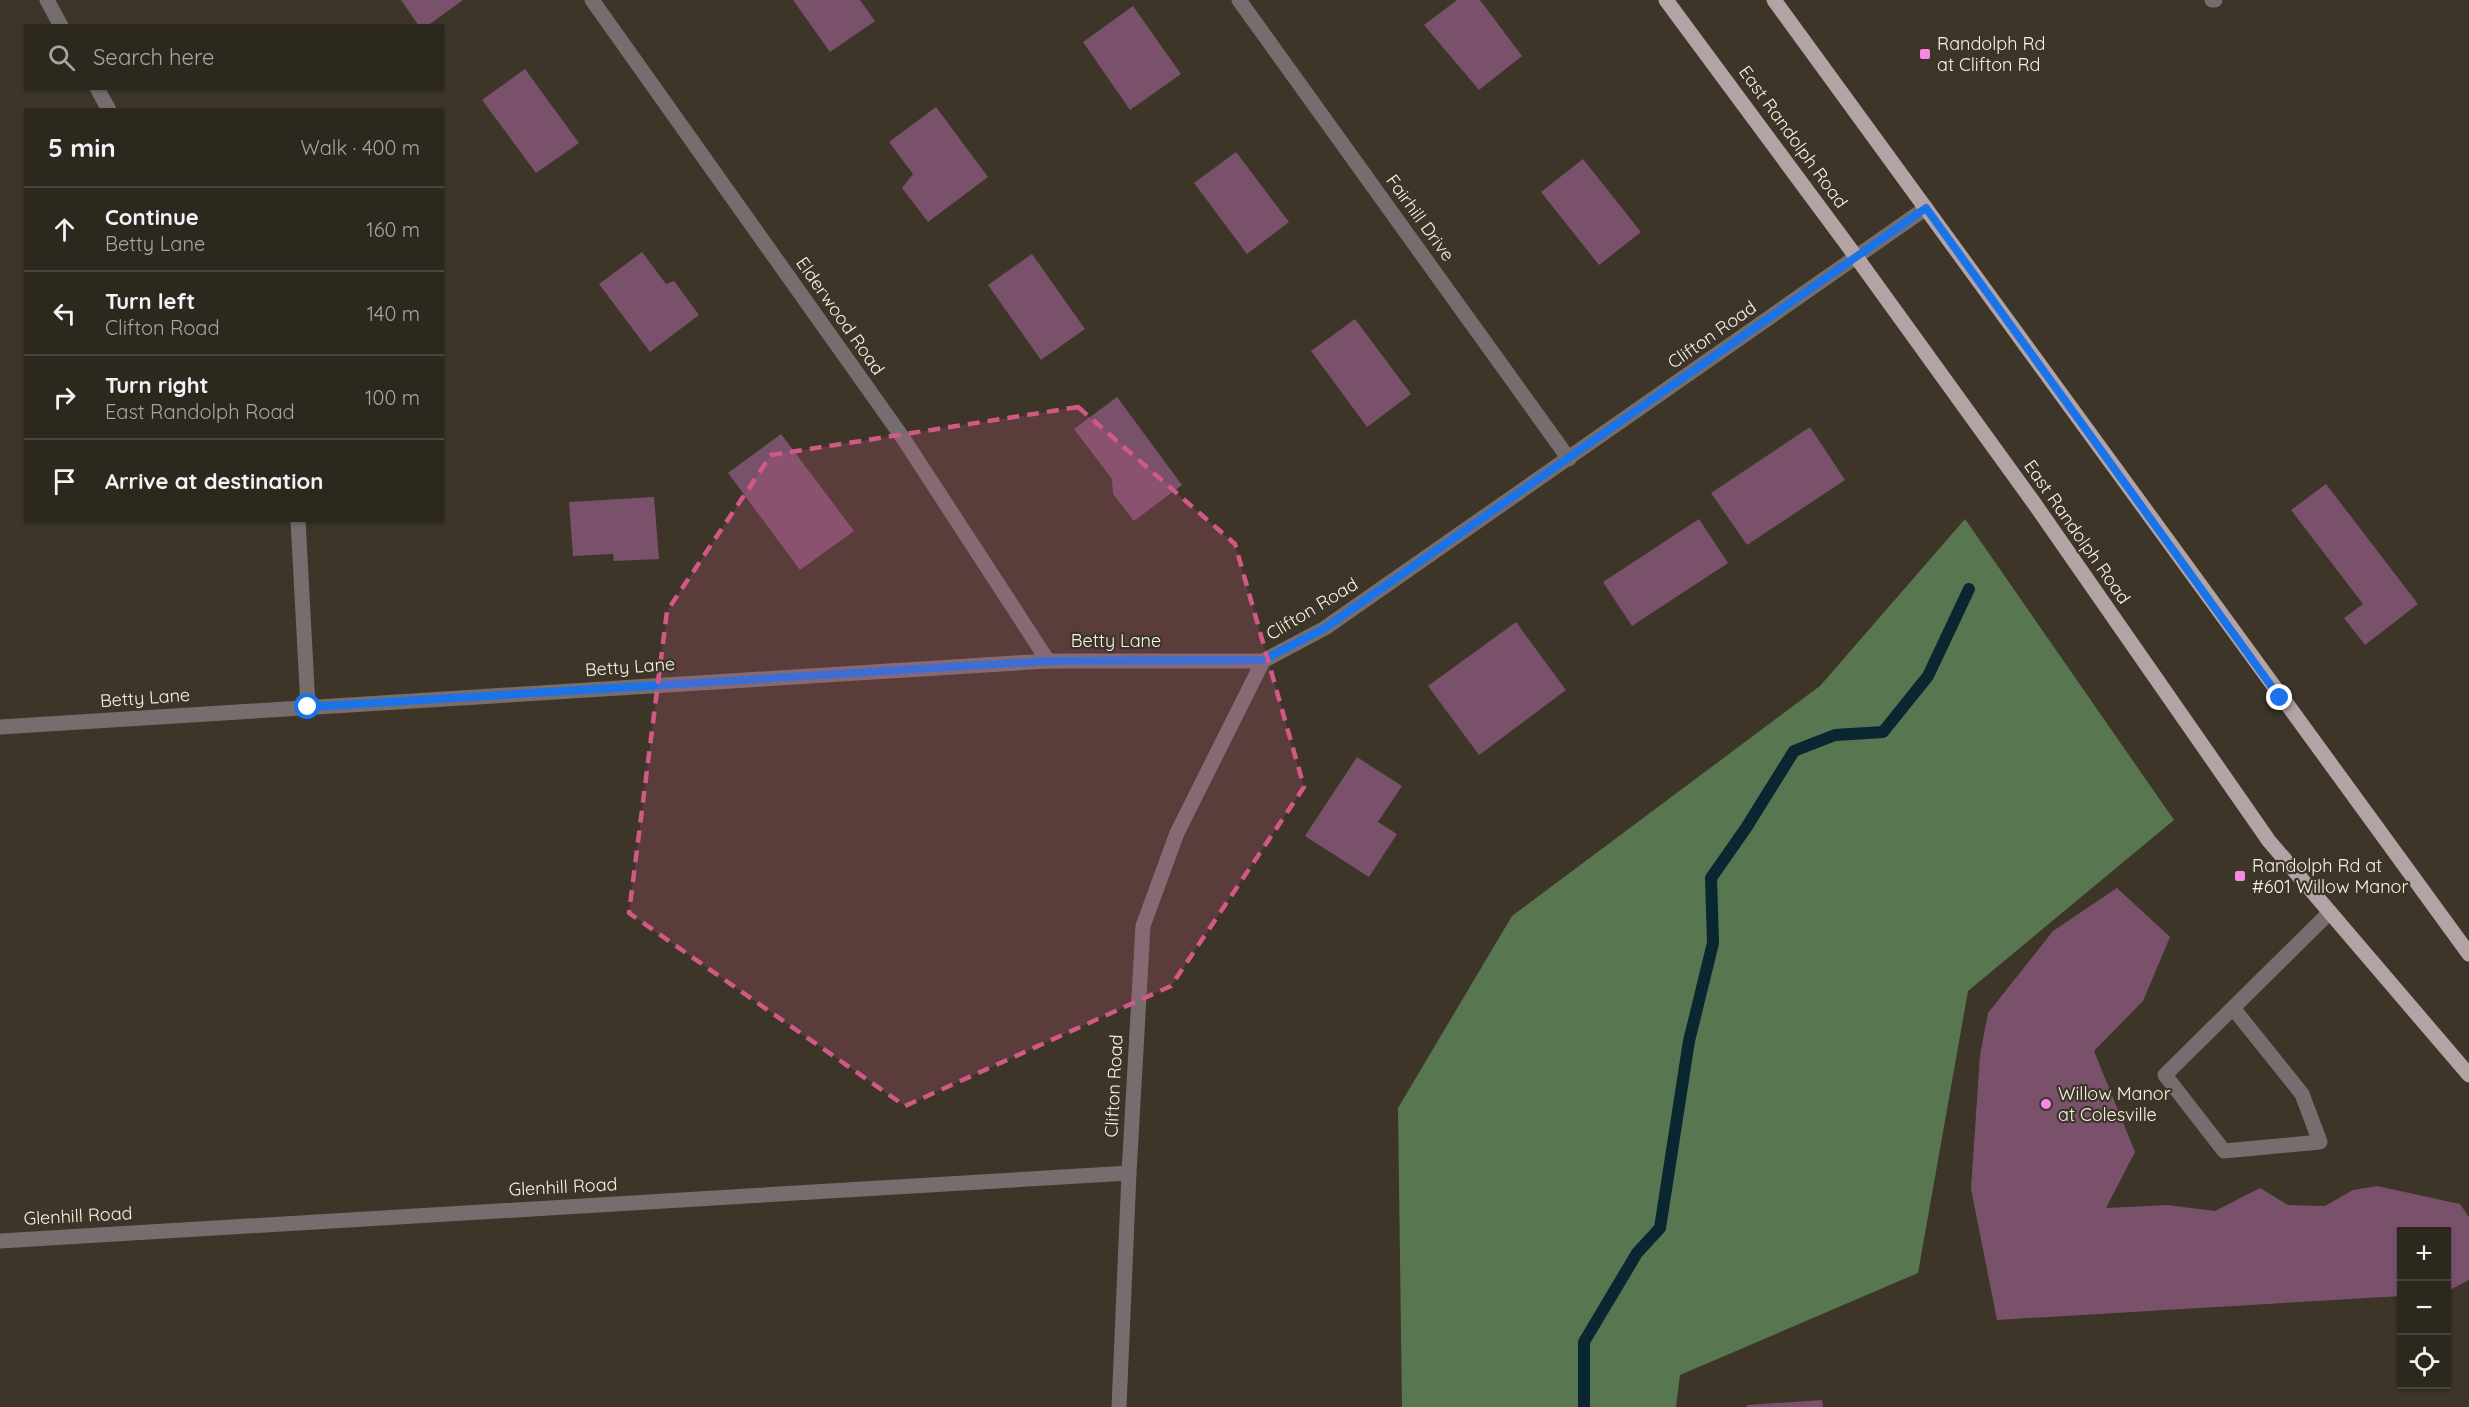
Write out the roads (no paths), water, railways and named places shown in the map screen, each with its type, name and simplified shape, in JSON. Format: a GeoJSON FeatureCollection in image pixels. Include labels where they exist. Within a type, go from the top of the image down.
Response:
{"type":"FeatureCollection","features":[{"type":"Feature","properties":{"kind":"main road","name":"East Randolph Road"},"geometry":{"type":"LineString","coordinates":[[1666,0],[1857,258],[2034,503],[2269,840],[2469,1076]]}},
{"type":"Feature","properties":{"kind":"main road"},"geometry":{"type":"LineString","coordinates":[[1774,0],[2469,954]]}},
{"type":"Feature","properties":{"kind":"street"},"geometry":{"type":"LineString","coordinates":[[47,0],[60,24]]}},
{"type":"Feature","properties":{"kind":"street","name":"Elderwood Road"},"geometry":{"type":"LineString","coordinates":[[592,0],[903,438],[1048,661]]}},
{"type":"Feature","properties":{"kind":"street","name":"Fairhill Drive"},"geometry":{"type":"LineString","coordinates":[[1239,0],[1569,459]]}},
{"type":"Feature","properties":{"kind":"street"},"geometry":{"type":"LineString","coordinates":[[98,90],[108,108]]}},
{"type":"Feature","properties":{"kind":"street","name":"Clifton Road"},"geometry":{"type":"LineString","coordinates":[[1119,1407],[1143,926],[1177,833],[1263,660],[1325,628],[1926,208]]}},
{"type":"Feature","properties":{"kind":"street"},"geometry":{"type":"LineString","coordinates":[[298,522],[308,707]]}},
{"type":"Feature","properties":{"kind":"street","name":"Betty Lane"},"geometry":{"type":"LineString","coordinates":[[0,727],[1048,661],[1263,660]]}},
{"type":"Feature","properties":{"kind":"street"},"geometry":{"type":"LineString","coordinates":[[2233,1008],[2302,1094],[2320,1142],[2224,1151],[2165,1075],[2330,912]]}},
{"type":"Feature","properties":{"kind":"street","name":"Glenhill Road"},"geometry":{"type":"LineString","coordinates":[[0,1241],[1129,1173]]}},
{"type":"Feature","properties":{"kind":"waterway"},"geometry":{"type":"LineString","coordinates":[[1584,1407],[1584,1342],[1637,1253],[1660,1228],[1689,1041],[1713,943],[1711,878],[1746,828],[1794,751],[1835,735],[1883,732],[1928,676],[1969,589]]}},
{"type":"Feature","properties":{"kind":"place","name":"Randolph Rd at Clifton Rd"},"geometry":{"type":"Point","coordinates":[1925,54]}},
{"type":"Feature","properties":{"kind":"place","name":"Randolph Rd at #601 Willow Manor"},"geometry":{"type":"Point","coordinates":[2240,876]}},
{"type":"Feature","properties":{"kind":"place","name":"Willow Manor at Colesville"},"geometry":{"type":"Point","coordinates":[2046,1104]}}]}
